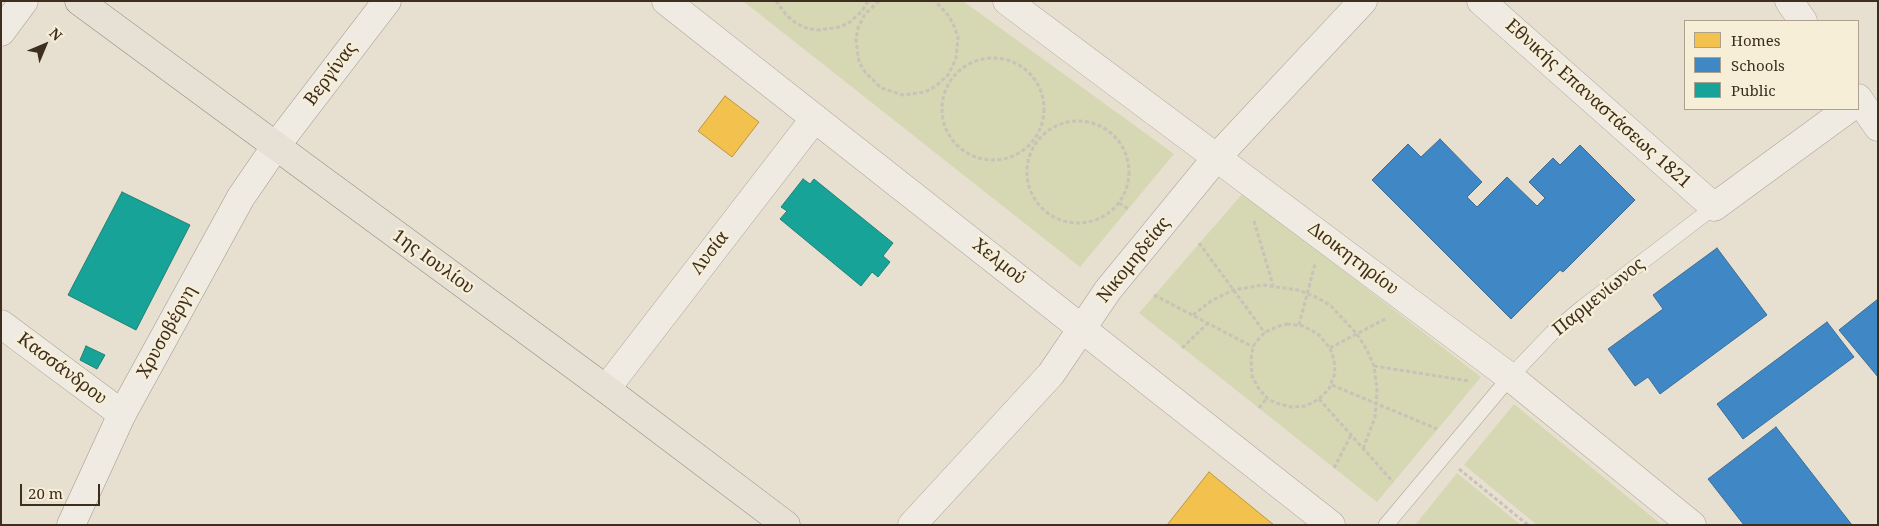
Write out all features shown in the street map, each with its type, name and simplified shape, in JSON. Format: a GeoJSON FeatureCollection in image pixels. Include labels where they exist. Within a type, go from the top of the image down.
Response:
{"type":"FeatureCollection","features":[{"type":"Feature","properties":{"kind":"main road","name":"1ης Ιουλίου"},"geometry":{"type":"LineString","coordinates":[[79,1],[606,389],[786,525]]}},
{"type":"Feature","properties":{"kind":"street"},"geometry":{"type":"LineString","coordinates":[[1,32],[24,1]]}},
{"type":"Feature","properties":{"kind":"street","name":"Βεργίνας"},"geometry":{"type":"LineString","coordinates":[[276,146],[386,1]]}},
{"type":"Feature","properties":{"kind":"street","name":"Χελμού"},"geometry":{"type":"LineString","coordinates":[[666,1],[1331,525]]}},
{"type":"Feature","properties":{"kind":"street","name":"Διοικητηρίου"},"geometry":{"type":"LineString","coordinates":[[1007,1],[1510,377],[1692,525]]}},
{"type":"Feature","properties":{"kind":"street","name":"Νικομηδείας"},"geometry":{"type":"LineString","coordinates":[[912,525],[1058,366],[1108,290],[1217,157],[1363,1]]}},
{"type":"Feature","properties":{"kind":"street","name":"Εθνικής Επαναστάσεως 1821"},"geometry":{"type":"LineString","coordinates":[[1481,1],[1714,207]]}},
{"type":"Feature","properties":{"kind":"street"},"geometry":{"type":"LineString","coordinates":[[1789,1],[1802,20]]}},
{"type":"Feature","properties":{"kind":"street"},"geometry":{"type":"LineString","coordinates":[[1860,99],[1878,126]]}},
{"type":"Feature","properties":{"kind":"street","name":"Παρμενίωνος"},"geometry":{"type":"LineString","coordinates":[[1714,207],[1845,110]]}},
{"type":"Feature","properties":{"kind":"street","name":"Λυσία"},"geometry":{"type":"LineString","coordinates":[[606,389],[815,118]]}},
{"type":"Feature","properties":{"kind":"street","name":"Χρυσοβέργη"},"geometry":{"type":"LineString","coordinates":[[71,525],[122,414],[241,197],[276,146]]}},
{"type":"Feature","properties":{"kind":"street","name":"Κασσάνδρου"},"geometry":{"type":"LineString","coordinates":[[1,324],[122,414]]}},
{"type":"Feature","properties":{"kind":"lane","name":"Παρμενίωνος"},"geometry":{"type":"LineString","coordinates":[[1386,525],[1510,377],[1552,334],[1577,311],[1714,207]]}},
{"type":"Feature","properties":{"kind":"path"},"geometry":{"type":"LineString","coordinates":[[776,1],[787,16],[796,24],[818,30],[840,27],[879,1]]}},
{"type":"Feature","properties":{"kind":"path"},"geometry":{"type":"LineString","coordinates":[[868,1],[858,28],[856,51],[864,72],[881,88],[903,95],[925,92],[936,86],[948,74],[956,59],[958,37],[949,16],[935,1]]}},
{"type":"Feature","properties":{"kind":"path"},"geometry":{"type":"LineString","coordinates":[[1035,141],[1030,157],[1028,179],[1036,200],[1048,212],[1063,221],[1086,223],[1097,220],[1107,214],[1119,203],[1127,188],[1130,176],[1129,165],[1121,144],[1104,128],[1094,123],[1071,122],[1050,130],[1035,141],[1022,151],[1000,159],[978,157],[958,146],[948,132],[942,116],[944,93],[952,78],[965,66],[986,58],[1009,60],[1028,71],[1041,90],[1044,102],[1042,124],[1035,141]]}},
{"type":"Feature","properties":{"kind":"path"},"geometry":{"type":"LineString","coordinates":[[948,74],[952,78]]}},
{"type":"Feature","properties":{"kind":"path"},"geometry":{"type":"LineString","coordinates":[[1119,203],[1128,210]]}},
{"type":"Feature","properties":{"kind":"path"},"geometry":{"type":"LineString","coordinates":[[1252,214],[1273,285]]}},
{"type":"Feature","properties":{"kind":"path"},"geometry":{"type":"LineString","coordinates":[[1199,243],[1265,333]]}},
{"type":"Feature","properties":{"kind":"path"},"geometry":{"type":"LineString","coordinates":[[1299,325],[1316,260]]}},
{"type":"Feature","properties":{"kind":"path"},"geometry":{"type":"LineString","coordinates":[[1193,315],[1211,301],[1233,290],[1252,286],[1273,285],[1293,289],[1331,306],[1357,334],[1367,350],[1377,378],[1377,404],[1373,427],[1363,449]]}},
{"type":"Feature","properties":{"kind":"path"},"geometry":{"type":"LineString","coordinates":[[1154,295],[1253,347]]}},
{"type":"Feature","properties":{"kind":"path"},"geometry":{"type":"LineString","coordinates":[[1330,348],[1389,317]]}},
{"type":"Feature","properties":{"kind":"path"},"geometry":{"type":"LineString","coordinates":[[1182,348],[1208,323]]}},
{"type":"Feature","properties":{"kind":"path"},"geometry":{"type":"LineString","coordinates":[[1299,325],[1318,334],[1330,348],[1335,367],[1331,385],[1319,399],[1306,406],[1290,407],[1267,398],[1258,389],[1250,368],[1253,347],[1265,333],[1279,326],[1299,325]]}},
{"type":"Feature","properties":{"kind":"path"},"geometry":{"type":"LineString","coordinates":[[1374,366],[1477,382]]}},
{"type":"Feature","properties":{"kind":"path"},"geometry":{"type":"LineString","coordinates":[[1331,385],[1437,429]]}},
{"type":"Feature","properties":{"kind":"path"},"geometry":{"type":"LineString","coordinates":[[1259,408],[1267,398]]}},
{"type":"Feature","properties":{"kind":"path"},"geometry":{"type":"LineString","coordinates":[[1319,399],[1393,482]]}},
{"type":"Feature","properties":{"kind":"path"},"geometry":{"type":"LineString","coordinates":[[1334,468],[1351,435]]}},
{"type":"Feature","properties":{"kind":"path"},"geometry":{"type":"LineString","coordinates":[[1443,456],[1528,525]]}},
{"type":"Feature","properties":{"kind":"green space"},"geometry":{"type":"Polygon","coordinates":[[[743,1],[963,1],[1174,154],[1080,267],[743,1]]]}},
{"type":"Feature","properties":{"kind":"green space"},"geometry":{"type":"Polygon","coordinates":[[[1243,193],[1481,377],[1377,502],[1139,313],[1243,193]]]}},
{"type":"Feature","properties":{"kind":"green space"},"geometry":{"type":"Polygon","coordinates":[[[1514,404],[1662,525],[1537,525],[1464,465],[1514,404]]]}},
{"type":"Feature","properties":{"kind":"green space"},"geometry":{"type":"Polygon","coordinates":[[[1457,473],[1521,525],[1415,525],[1457,473]]]}},
{"type":"Feature","properties":{"kind":"building: Homes"},"geometry":{"type":"Polygon","coordinates":[[[725,96],[759,122],[732,157],[698,131],[725,96]]]}},
{"type":"Feature","properties":{"kind":"building: Homes"},"geometry":{"type":"Polygon","coordinates":[[[1209,472],[1274,525],[1167,525],[1209,472]]]}},
{"type":"Feature","properties":{"kind":"building: Schools"},"geometry":{"type":"Polygon","coordinates":[[[1440,139],[1482,182],[1467,197],[1477,207],[1507,177],[1537,206],[1545,198],[1529,182],[1553,158],[1560,165],[1580,145],[1635,200],[1563,272],[1560,270],[1511,319],[1372,180],[1408,144],[1421,157],[1440,139]]]}},
{"type":"Feature","properties":{"kind":"building: Schools"},"geometry":{"type":"Polygon","coordinates":[[[1717,248],[1767,315],[1660,394],[1648,377],[1635,386],[1608,349],[1663,309],[1653,295],[1717,248]]]}},
{"type":"Feature","properties":{"kind":"building: Schools"},"geometry":{"type":"Polygon","coordinates":[[[1878,299],[1878,377],[1839,330],[1878,299]]]}},
{"type":"Feature","properties":{"kind":"building: Schools"},"geometry":{"type":"Polygon","coordinates":[[[1827,322],[1854,357],[1743,439],[1717,404],[1827,322]]]}},
{"type":"Feature","properties":{"kind":"building: Schools"},"geometry":{"type":"Polygon","coordinates":[[[1776,427],[1852,525],[1744,525],[1708,479],[1776,427]]]}},
{"type":"Feature","properties":{"kind":"building: Public"},"geometry":{"type":"Polygon","coordinates":[[[803,179],[810,184],[814,179],[893,243],[883,256],[890,262],[878,277],[872,272],[861,286],[780,219],[787,211],[781,207],[803,179]]]}},
{"type":"Feature","properties":{"kind":"building: Public"},"geometry":{"type":"Polygon","coordinates":[[[122,192],[190,225],[136,330],[68,295],[122,192]]]}},
{"type":"Feature","properties":{"kind":"building: Public"},"geometry":{"type":"Polygon","coordinates":[[[86,346],[105,355],[97,369],[80,360],[86,346]]]}}]}
